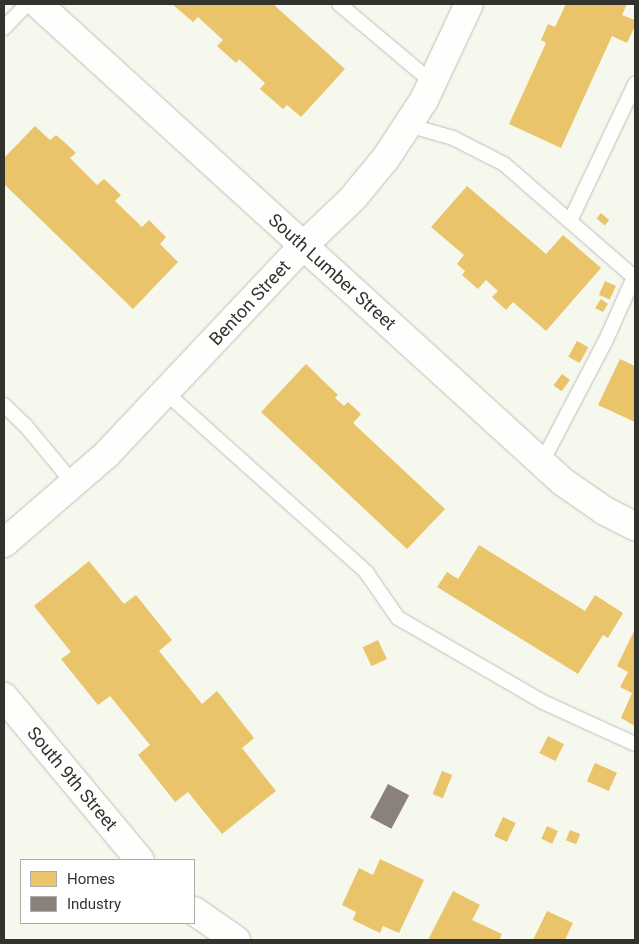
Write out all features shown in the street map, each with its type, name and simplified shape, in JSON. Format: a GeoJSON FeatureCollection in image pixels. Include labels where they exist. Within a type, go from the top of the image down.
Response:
{"type":"FeatureCollection","features":[{"type":"Feature","properties":{"kind":"street","name":"South Lumber Street"},"geometry":{"type":"LineString","coordinates":[[38,4],[563,482],[591,501],[635,526]]}},
{"type":"Feature","properties":{"kind":"street","name":"Benton Street"},"geometry":{"type":"LineString","coordinates":[[4,543],[107,454],[303,246],[354,198],[386,158],[408,125],[432,82],[469,4]]}},
{"type":"Feature","properties":{"kind":"street","name":"South 9th Street"},"geometry":{"type":"LineString","coordinates":[[4,697],[139,859]]}},
{"type":"Feature","properties":{"kind":"street"},"geometry":{"type":"LineString","coordinates":[[195,913],[236,940]]}},
{"type":"Feature","properties":{"kind":"lane"},"geometry":{"type":"LineString","coordinates":[[4,28],[27,4]]}},
{"type":"Feature","properties":{"kind":"lane"},"geometry":{"type":"LineString","coordinates":[[339,4],[432,82]]}},
{"type":"Feature","properties":{"kind":"lane"},"geometry":{"type":"LineString","coordinates":[[570,221],[635,84]]}},
{"type":"Feature","properties":{"kind":"lane"},"geometry":{"type":"LineString","coordinates":[[408,125],[453,138],[504,164],[635,276],[606,340],[542,462]]}},
{"type":"Feature","properties":{"kind":"lane"},"geometry":{"type":"LineString","coordinates":[[166,392],[366,572],[398,618],[543,702],[635,744]]}},
{"type":"Feature","properties":{"kind":"lane"},"geometry":{"type":"LineString","coordinates":[[4,405],[25,425],[74,484]]}},
{"type":"Feature","properties":{"kind":"building: Homes"},"geometry":{"type":"Polygon","coordinates":[[[172,4],[273,4],[345,69],[301,117],[287,105],[283,109],[260,89],[265,83],[239,59],[236,63],[217,46],[223,40],[198,17],[193,22],[172,4]]]}},
{"type":"Feature","properties":{"kind":"building: Homes"},"geometry":{"type":"Polygon","coordinates":[[[566,4],[627,4],[622,15],[635,20],[635,26],[627,43],[612,36],[561,148],[509,124],[546,43],[541,40],[548,24],[555,27],[566,4]]]}},
{"type":"Feature","properties":{"kind":"building: Homes"},"geometry":{"type":"Polygon","coordinates":[[[35,126],[50,140],[56,135],[76,153],[70,158],[97,185],[104,179],[121,195],[115,201],[142,227],[149,220],[166,237],[160,244],[178,262],[133,309],[4,184],[4,158],[35,126]]]}},
{"type":"Feature","properties":{"kind":"building: Homes"},"geometry":{"type":"Polygon","coordinates":[[[467,186],[546,254],[563,235],[601,268],[546,331],[513,302],[506,310],[492,297],[498,291],[486,280],[478,289],[462,275],[465,271],[457,264],[464,255],[431,227],[467,186]]]}},
{"type":"Feature","properties":{"kind":"building: Homes"},"geometry":{"type":"Polygon","coordinates":[[[601,213],[609,220],[605,225],[596,218],[601,213]]]}},
{"type":"Feature","properties":{"kind":"building: Homes"},"geometry":{"type":"Polygon","coordinates":[[[605,281],[616,286],[610,300],[599,295],[605,281]]]}},
{"type":"Feature","properties":{"kind":"building: Homes"},"geometry":{"type":"Polygon","coordinates":[[[601,299],[608,304],[603,312],[595,308],[601,299]]]}},
{"type":"Feature","properties":{"kind":"building: Homes"},"geometry":{"type":"Polygon","coordinates":[[[577,341],[588,347],[580,363],[568,357],[577,341]]]}},
{"type":"Feature","properties":{"kind":"building: Homes"},"geometry":{"type":"Polygon","coordinates":[[[620,359],[635,366],[635,422],[598,405],[620,359]]]}},
{"type":"Feature","properties":{"kind":"building: Homes"},"geometry":{"type":"Polygon","coordinates":[[[306,364],[338,395],[335,398],[344,406],[348,402],[361,414],[353,423],[445,509],[407,549],[261,412],[306,364]]]}},
{"type":"Feature","properties":{"kind":"building: Homes"},"geometry":{"type":"Polygon","coordinates":[[[562,374],[570,380],[562,391],[554,385],[562,374]]]}},
{"type":"Feature","properties":{"kind":"building: Homes"},"geometry":{"type":"Polygon","coordinates":[[[479,545],[585,611],[595,595],[623,613],[608,638],[603,635],[578,674],[437,587],[447,572],[458,579],[479,545]]]}},
{"type":"Feature","properties":{"kind":"building: Homes"},"geometry":{"type":"Polygon","coordinates":[[[89,561],[124,604],[136,595],[172,640],[159,651],[202,704],[217,691],[254,738],[242,748],[276,791],[222,834],[188,792],[175,802],[138,755],[150,745],[110,696],[98,705],[61,659],[71,652],[34,606],[89,561]]]}},
{"type":"Feature","properties":{"kind":"building: Homes"},"geometry":{"type":"Polygon","coordinates":[[[635,629],[635,726],[621,718],[632,693],[620,687],[628,672],[617,666],[635,629]]]}},
{"type":"Feature","properties":{"kind":"building: Homes"},"geometry":{"type":"Polygon","coordinates":[[[378,640],[387,659],[371,666],[363,647],[378,640]]]}},
{"type":"Feature","properties":{"kind":"building: Homes"},"geometry":{"type":"Polygon","coordinates":[[[548,736],[564,744],[555,761],[539,753],[548,736]]]}},
{"type":"Feature","properties":{"kind":"building: Homes"},"geometry":{"type":"Polygon","coordinates":[[[595,763],[617,773],[609,791],[587,781],[595,763]]]}},
{"type":"Feature","properties":{"kind":"building: Homes"},"geometry":{"type":"Polygon","coordinates":[[[442,771],[452,775],[443,798],[433,794],[442,771]]]}},
{"type":"Feature","properties":{"kind":"building: Homes"},"geometry":{"type":"Polygon","coordinates":[[[503,817],[516,823],[507,842],[494,836],[503,817]]]}},
{"type":"Feature","properties":{"kind":"building: Homes"},"geometry":{"type":"Polygon","coordinates":[[[547,826],[558,831],[552,844],[541,839],[547,826]]]}},
{"type":"Feature","properties":{"kind":"building: Homes"},"geometry":{"type":"Polygon","coordinates":[[[570,830],[580,834],[576,844],[566,840],[570,830]]]}},
{"type":"Feature","properties":{"kind":"building: Homes"},"geometry":{"type":"Polygon","coordinates":[[[380,859],[424,880],[399,933],[383,926],[380,933],[353,920],[356,912],[342,905],[359,868],[373,875],[380,859]]]}},
{"type":"Feature","properties":{"kind":"building: Homes"},"geometry":{"type":"Polygon","coordinates":[[[453,891],[480,905],[472,920],[502,934],[499,940],[428,940],[453,891]]]}},
{"type":"Feature","properties":{"kind":"building: Homes"},"geometry":{"type":"Polygon","coordinates":[[[547,911],[573,923],[565,940],[533,940],[547,911]]]}},
{"type":"Feature","properties":{"kind":"building: Industry"},"geometry":{"type":"Polygon","coordinates":[[[388,784],[409,795],[391,829],[370,818],[388,784]]]}}]}
